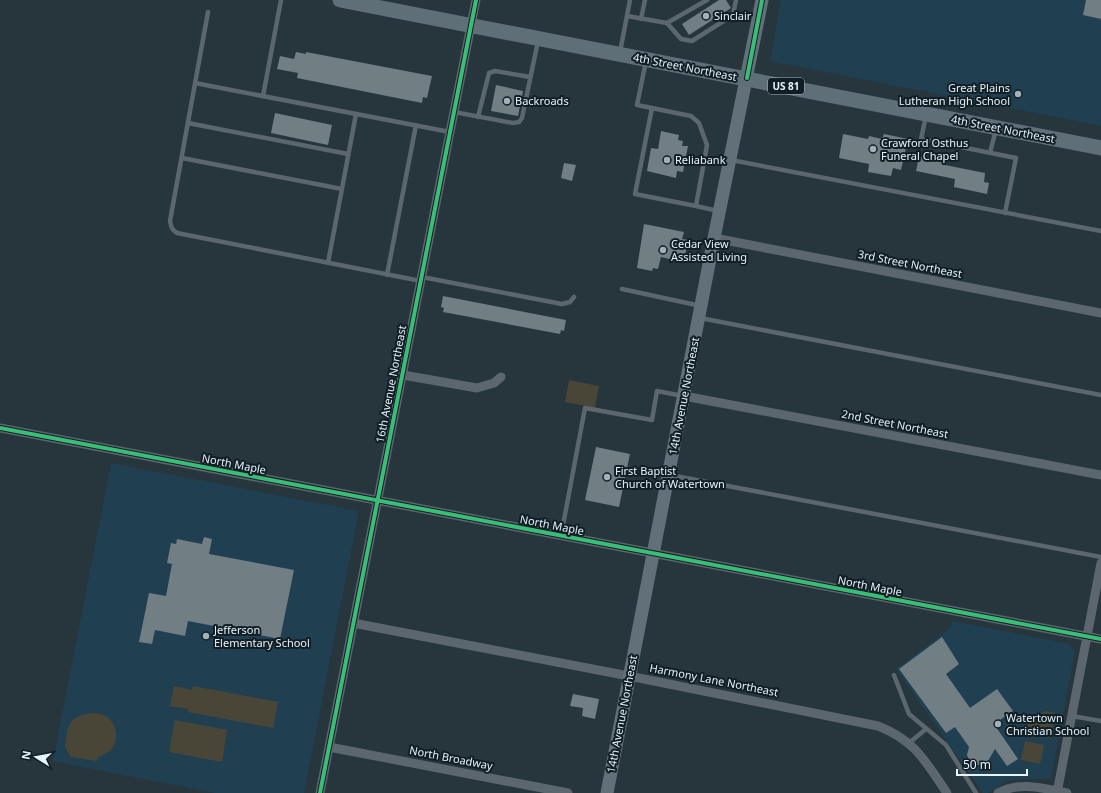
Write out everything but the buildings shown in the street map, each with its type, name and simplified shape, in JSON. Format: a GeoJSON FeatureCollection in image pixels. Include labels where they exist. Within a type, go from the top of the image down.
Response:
{"type":"FeatureCollection","features":[{"type":"Feature","properties":{"kind":"main road","name":"4th Street Northeast"},"geometry":{"type":"LineString","coordinates":[[340,0],[369,3],[471,25],[1101,148]]}},
{"type":"Feature","properties":{"kind":"main road","name":"14th Avenue Northeast"},"geometry":{"type":"LineString","coordinates":[[606,793],[762,0]]}},
{"type":"Feature","properties":{"kind":"street","name":"16th Avenue Northeast"},"geometry":{"type":"LineString","coordinates":[[320,793],[476,0]]}},
{"type":"Feature","properties":{"kind":"street","name":"3rd Street Northeast"},"geometry":{"type":"LineString","coordinates":[[714,238],[1101,313]]}},
{"type":"Feature","properties":{"kind":"street"},"geometry":{"type":"LineString","coordinates":[[403,375],[477,388],[494,383],[501,377]]}},
{"type":"Feature","properties":{"kind":"street","name":"2nd Street Northeast"},"geometry":{"type":"LineString","coordinates":[[684,396],[1101,475]]}},
{"type":"Feature","properties":{"kind":"street","name":"North Maple"},"geometry":{"type":"LineString","coordinates":[[0,428],[1101,639]]}},
{"type":"Feature","properties":{"kind":"street"},"geometry":{"type":"LineString","coordinates":[[1057,792],[1101,563]]}},
{"type":"Feature","properties":{"kind":"street","name":"Harmony Lane Northeast"},"geometry":{"type":"LineString","coordinates":[[353,623],[864,722],[878,726],[893,732],[909,744],[925,760],[947,793]]}},
{"type":"Feature","properties":{"kind":"street","name":"North Broadway"},"geometry":{"type":"LineString","coordinates":[[329,747],[568,793]]}},
{"type":"Feature","properties":{"kind":"street"},"geometry":{"type":"LineString","coordinates":[[998,793],[1018,786],[1031,786],[1067,793]]}},
{"type":"Feature","properties":{"kind":"lane"},"geometry":{"type":"LineString","coordinates":[[263,96],[281,0]]}},
{"type":"Feature","properties":{"kind":"lane"},"geometry":{"type":"LineString","coordinates":[[620,54],[630,0]]}},
{"type":"Feature","properties":{"kind":"lane"},"geometry":{"type":"LineString","coordinates":[[641,19],[645,0]]}},
{"type":"Feature","properties":{"kind":"lane"},"geometry":{"type":"LineString","coordinates":[[627,16],[668,23],[707,0]]}},
{"type":"Feature","properties":{"kind":"lane"},"geometry":{"type":"LineString","coordinates":[[668,23],[681,38],[692,41],[733,15],[736,0]]}},
{"type":"Feature","properties":{"kind":"lane"},"geometry":{"type":"LineString","coordinates":[[208,12],[170,221],[173,230],[177,233],[387,275],[421,279],[562,304],[570,302],[574,297]]}},
{"type":"Feature","properties":{"kind":"lane"},"geometry":{"type":"LineString","coordinates":[[454,112],[513,123],[519,122],[522,118],[538,38]]}},
{"type":"Feature","properties":{"kind":"lane"},"geometry":{"type":"LineString","coordinates":[[646,59],[637,105],[691,116],[699,123],[707,145],[696,206]]}},
{"type":"Feature","properties":{"kind":"lane"},"geometry":{"type":"LineString","coordinates":[[478,117],[489,73],[495,71],[530,77]]}},
{"type":"Feature","properties":{"kind":"lane"},"geometry":{"type":"LineString","coordinates":[[195,83],[450,132]]}},
{"type":"Feature","properties":{"kind":"lane"},"geometry":{"type":"LineString","coordinates":[[652,108],[636,194],[720,211]]}},
{"type":"Feature","properties":{"kind":"lane"},"geometry":{"type":"LineString","coordinates":[[328,263],[356,114]]}},
{"type":"Feature","properties":{"kind":"lane"},"geometry":{"type":"LineString","coordinates":[[927,114],[921,139],[1016,158],[1004,212]]}},
{"type":"Feature","properties":{"kind":"lane"},"geometry":{"type":"LineString","coordinates":[[188,123],[348,154]]}},
{"type":"Feature","properties":{"kind":"lane"},"geometry":{"type":"LineString","coordinates":[[387,275],[416,125]]}},
{"type":"Feature","properties":{"kind":"lane"},"geometry":{"type":"LineString","coordinates":[[990,153],[996,127]]}},
{"type":"Feature","properties":{"kind":"lane"},"geometry":{"type":"LineString","coordinates":[[182,158],[342,189]]}},
{"type":"Feature","properties":{"kind":"lane"},"geometry":{"type":"LineString","coordinates":[[730,160],[1101,231]]}},
{"type":"Feature","properties":{"kind":"lane"},"geometry":{"type":"LineString","coordinates":[[622,289],[700,312],[1101,395]]}},
{"type":"Feature","properties":{"kind":"lane"},"geometry":{"type":"LineString","coordinates":[[561,536],[585,408],[652,420],[657,391],[684,396]]}},
{"type":"Feature","properties":{"kind":"lane"},"geometry":{"type":"LineString","coordinates":[[668,475],[1101,557]]}},
{"type":"Feature","properties":{"kind":"lane"},"geometry":{"type":"LineString","coordinates":[[894,675],[909,714],[946,745],[976,793]]}},
{"type":"Feature","properties":{"kind":"lane"},"geometry":{"type":"LineString","coordinates":[[1072,716],[1101,721]]}},
{"type":"Feature","properties":{"kind":"lane"},"geometry":{"type":"LineString","coordinates":[[909,744],[926,729]]}},
{"type":"Feature","properties":{"kind":"shaded area","name":"Great Plains Lutheran High School"},"geometry":{"type":"Polygon","coordinates":[[[781,0],[1101,0],[1101,126],[770,61],[781,0]]]}},
{"type":"Feature","properties":{"kind":"shaded area"},"geometry":{"type":"Polygon","coordinates":[[[569,380],[599,386],[595,408],[565,402],[569,380]]]}},
{"type":"Feature","properties":{"kind":"shaded area","name":"Jefferson Elementary School"},"geometry":{"type":"Polygon","coordinates":[[[111,463],[359,511],[304,793],[215,793],[53,761],[111,463]]]}},
{"type":"Feature","properties":{"kind":"shaded area","name":"Watertown Christian School"},"geometry":{"type":"Polygon","coordinates":[[[952,621],[1069,644],[1075,651],[1051,779],[1021,779],[1007,781],[988,793],[983,793],[896,669],[951,627],[952,621]]]}},
{"type":"Feature","properties":{"kind":"shaded area"},"geometry":{"type":"Polygon","coordinates":[[[174,686],[192,690],[193,686],[278,702],[273,728],[188,712],[188,709],[170,706],[174,686]]]}},
{"type":"Feature","properties":{"kind":"shaded area"},"geometry":{"type":"Polygon","coordinates":[[[1045,711],[1055,713],[1050,738],[1030,734],[1027,727],[1028,718],[1045,711]]]}},
{"type":"Feature","properties":{"kind":"shaded area"},"geometry":{"type":"Polygon","coordinates":[[[92,713],[100,714],[111,720],[116,734],[113,748],[98,757],[97,761],[71,757],[65,747],[68,728],[73,720],[92,713]]]}},
{"type":"Feature","properties":{"kind":"shaded area"},"geometry":{"type":"Polygon","coordinates":[[[175,720],[227,730],[222,762],[169,752],[175,720]]]}},
{"type":"Feature","properties":{"kind":"shaded area"},"geometry":{"type":"Polygon","coordinates":[[[1025,741],[1044,745],[1040,764],[1021,760],[1025,741]]]}},
{"type":"Feature","properties":{"kind":"cycle path"},"geometry":{"type":"LineString","coordinates":[[320,793],[476,0]]}},
{"type":"Feature","properties":{"kind":"cycle path"},"geometry":{"type":"LineString","coordinates":[[747,78],[762,0]]}},
{"type":"Feature","properties":{"kind":"cycle path"},"geometry":{"type":"LineString","coordinates":[[0,428],[1101,639]]}},
{"type":"Feature","properties":{"kind":"place","name":"Sinclair"},"geometry":{"type":"Point","coordinates":[706,16]}},
{"type":"Feature","properties":{"kind":"place","name":"Great Plains Lutheran High School"},"geometry":{"type":"Point","coordinates":[1018,94]}},
{"type":"Feature","properties":{"kind":"place","name":"Backroads"},"geometry":{"type":"Point","coordinates":[507,101]}},
{"type":"Feature","properties":{"kind":"place","name":"Crawford Osthus Funeral Chapel"},"geometry":{"type":"Point","coordinates":[873,149]}},
{"type":"Feature","properties":{"kind":"place","name":"Reliabank"},"geometry":{"type":"Point","coordinates":[667,160]}},
{"type":"Feature","properties":{"kind":"place","name":"Cedar View Assisted Living"},"geometry":{"type":"Point","coordinates":[663,250]}},
{"type":"Feature","properties":{"kind":"place","name":"First Baptist Church of Watertown"},"geometry":{"type":"Point","coordinates":[607,477]}},
{"type":"Feature","properties":{"kind":"place","name":"Jefferson Elementary School"},"geometry":{"type":"Point","coordinates":[206,636]}},
{"type":"Feature","properties":{"kind":"place","name":"Watertown Christian School"},"geometry":{"type":"Point","coordinates":[998,724]}}]}
